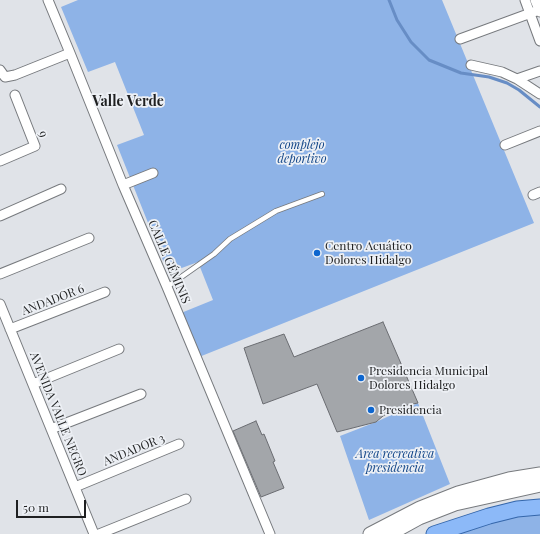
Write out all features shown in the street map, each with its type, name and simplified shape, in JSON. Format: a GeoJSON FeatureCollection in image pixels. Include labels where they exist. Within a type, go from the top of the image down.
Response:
{"type":"FeatureCollection","features":[{"type":"Feature","properties":{"kind":"main road"},"geometry":{"type":"LineString","coordinates":[[434,534],[489,516],[517,509],[540,506]]}},
{"type":"Feature","properties":{"kind":"street","name":"CALLE GÉMINIS"},"geometry":{"type":"LineString","coordinates":[[48,0],[123,185],[270,534]]}},
{"type":"Feature","properties":{"kind":"street"},"geometry":{"type":"LineString","coordinates":[[525,0],[540,41]]}},
{"type":"Feature","properties":{"kind":"street"},"geometry":{"type":"LineString","coordinates":[[460,39],[540,11],[535,0]]}},
{"type":"Feature","properties":{"kind":"street"},"geometry":{"type":"LineString","coordinates":[[2,74],[16,75],[70,53]]}},
{"type":"Feature","properties":{"kind":"street"},"geometry":{"type":"LineString","coordinates":[[471,65],[502,72],[517,79],[540,94]]}},
{"type":"Feature","properties":{"kind":"street"},"geometry":{"type":"LineString","coordinates":[[517,79],[540,71]]}},
{"type":"Feature","properties":{"kind":"street","name":"9"},"geometry":{"type":"LineString","coordinates":[[0,161],[35,146],[15,95]]}},
{"type":"Feature","properties":{"kind":"street"},"geometry":{"type":"LineString","coordinates":[[505,145],[540,132]]}},
{"type":"Feature","properties":{"kind":"street"},"geometry":{"type":"LineString","coordinates":[[123,185],[153,173]]}},
{"type":"Feature","properties":{"kind":"street"},"geometry":{"type":"LineString","coordinates":[[0,216],[61,189]]}},
{"type":"Feature","properties":{"kind":"street"},"geometry":{"type":"LineString","coordinates":[[0,274],[89,238]]}},
{"type":"Feature","properties":{"kind":"street","name":"ANDADOR 6"},"geometry":{"type":"LineString","coordinates":[[10,329],[105,292]]}},
{"type":"Feature","properties":{"kind":"street","name":"AVENIDA VALLE NEGRO"},"geometry":{"type":"LineString","coordinates":[[0,304],[94,534]]}},
{"type":"Feature","properties":{"kind":"street"},"geometry":{"type":"LineString","coordinates":[[33,384],[119,349]]}},
{"type":"Feature","properties":{"kind":"street"},"geometry":{"type":"LineString","coordinates":[[51,430],[140,394]]}},
{"type":"Feature","properties":{"kind":"street","name":"ANDADOR 3"},"geometry":{"type":"LineString","coordinates":[[75,487],[179,444]]}},
{"type":"Feature","properties":{"kind":"street"},"geometry":{"type":"LineString","coordinates":[[390,534],[419,518],[540,474]]}},
{"type":"Feature","properties":{"kind":"street"},"geometry":{"type":"LineString","coordinates":[[370,534],[420,508],[458,492],[511,485],[540,485]]}},
{"type":"Feature","properties":{"kind":"street"},"geometry":{"type":"LineString","coordinates":[[99,534],[186,499]]}},
{"type":"Feature","properties":{"kind":"lane"},"geometry":{"type":"LineString","coordinates":[[167,287],[214,254],[230,239],[276,211],[322,194]]}},
{"type":"Feature","properties":{"kind":"green space","name":"complejo deportivo"},"geometry":{"type":"Polygon","coordinates":[[[78,0],[442,0],[534,223],[199,357],[181,313],[213,300],[198,262],[168,273],[117,145],[144,135],[115,62],[88,72],[61,7],[78,0]]]}},
{"type":"Feature","properties":{"kind":"green space","name":"Area recreativa presidencia"},"geometry":{"type":"Polygon","coordinates":[[[418,403],[450,484],[369,520],[340,436],[418,403]]]}},
{"type":"Feature","properties":{"kind":"green space"},"geometry":{"type":"Polygon","coordinates":[[[540,508],[540,534],[444,534],[540,508]]]}},
{"type":"Feature","properties":{"kind":"building","name":"Presidencia Municipal Dolores Hidalgo"},"geometry":{"type":"Polygon","coordinates":[[[383,322],[418,403],[402,406],[383,416],[376,422],[337,432],[317,384],[263,404],[244,348],[284,334],[294,357],[383,322]]]}},
{"type":"Feature","properties":{"kind":"building"},"geometry":{"type":"Polygon","coordinates":[[[256,421],[262,435],[264,434],[275,461],[273,462],[284,488],[261,497],[233,431],[256,421]]]}},
{"type":"Feature","properties":{"kind":"waterway"},"geometry":{"type":"LineString","coordinates":[[389,0],[397,20],[411,42],[429,60],[461,73],[489,77],[507,83],[519,90],[540,107]]}},
{"type":"Feature","properties":{"kind":"place","name":"Centro Acuático Dolores Hidalgo"},"geometry":{"type":"Point","coordinates":[317,253]}},
{"type":"Feature","properties":{"kind":"place","name":"Presidencia Municipal Dolores Hidalgo"},"geometry":{"type":"Point","coordinates":[361,378]}},
{"type":"Feature","properties":{"kind":"place","name":"Presidencia"},"geometry":{"type":"Point","coordinates":[371,410]}},
{"type":"Feature","properties":{"kind":"district","name":"Valle Verde"},"geometry":{"type":"Point","coordinates":[128,102]}}]}
